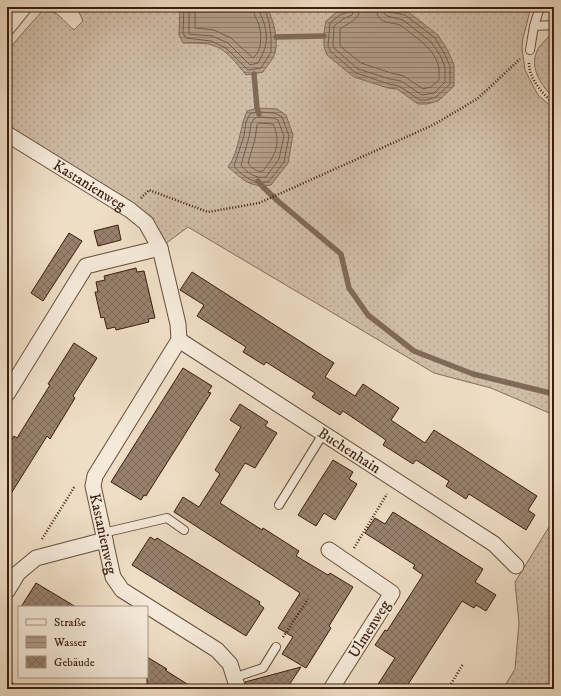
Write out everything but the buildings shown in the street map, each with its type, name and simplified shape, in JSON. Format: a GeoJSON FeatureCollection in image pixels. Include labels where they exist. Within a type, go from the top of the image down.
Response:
{"type":"FeatureCollection","features":[{"type":"Feature","properties":{"kind":"street"},"geometry":{"type":"LineString","coordinates":[[7,28],[24,7]]}},
{"type":"Feature","properties":{"kind":"street","name":"Kastanienweg"},"geometry":{"type":"LineString","coordinates":[[7,134],[130,210],[146,223],[160,248],[178,324],[179,340],[95,476],[93,486],[113,577],[122,590],[147,606]]}},
{"type":"Feature","properties":{"kind":"street"},"geometry":{"type":"LineString","coordinates":[[7,394],[86,266],[160,248]]}},
{"type":"Feature","properties":{"kind":"street","name":"Buchenhain"},"geometry":{"type":"LineString","coordinates":[[179,340],[494,544],[516,566]]}},
{"type":"Feature","properties":{"kind":"street"},"geometry":{"type":"LineString","coordinates":[[7,591],[18,573],[36,558],[104,537]]}},
{"type":"Feature","properties":{"kind":"street","name":"Ulmenweg"},"geometry":{"type":"LineString","coordinates":[[329,550],[392,593],[331,689]]}},
{"type":"Feature","properties":{"kind":"street","name":"Kastanienweg"},"geometry":{"type":"LineString","coordinates":[[148,606],[217,650],[230,664],[237,683]]}},
{"type":"Feature","properties":{"kind":"lane"},"geometry":{"type":"LineString","coordinates":[[530,50],[534,26],[540,7]]}},
{"type":"Feature","properties":{"kind":"lane"},"geometry":{"type":"LineString","coordinates":[[534,26],[554,25]]}},
{"type":"Feature","properties":{"kind":"lane"},"geometry":{"type":"LineString","coordinates":[[279,505],[324,434]]}},
{"type":"Feature","properties":{"kind":"lane"},"geometry":{"type":"LineString","coordinates":[[104,537],[167,518],[184,530]]}},
{"type":"Feature","properties":{"kind":"lane"},"geometry":{"type":"LineString","coordinates":[[237,683],[263,668],[276,647]]}},
{"type":"Feature","properties":{"kind":"path"},"geometry":{"type":"LineString","coordinates":[[530,50],[529,66],[534,79],[542,93],[554,104]]}},
{"type":"Feature","properties":{"kind":"path"},"geometry":{"type":"LineString","coordinates":[[148,190],[208,212],[258,203],[433,125],[477,99],[530,50]]}},
{"type":"Feature","properties":{"kind":"path"},"geometry":{"type":"LineString","coordinates":[[36,558],[36,549],[81,477],[95,476]]}},
{"type":"Feature","properties":{"kind":"path"},"geometry":{"type":"LineString","coordinates":[[346,561],[395,480]]}},
{"type":"Feature","properties":{"kind":"path"},"geometry":{"type":"LineString","coordinates":[[276,647],[308,599]]}},
{"type":"Feature","properties":{"kind":"path"},"geometry":{"type":"LineString","coordinates":[[448,689],[464,664]]}},
{"type":"Feature","properties":{"kind":"path"},"geometry":{"type":"LineString","coordinates":[[7,680],[21,689]]}},
{"type":"Feature","properties":{"kind":"shaded area"},"geometry":{"type":"Polygon","coordinates":[[[75,7],[531,7],[522,48],[525,70],[538,95],[554,109],[554,415],[491,388],[434,373],[188,227],[165,244],[120,197],[7,126],[7,51],[43,10],[48,10],[56,14],[74,30],[83,21],[75,7]]]}},
{"type":"Feature","properties":{"kind":"shaded area"},"geometry":{"type":"Polygon","coordinates":[[[553,32],[554,98],[541,83],[535,64],[535,57],[538,48],[553,32]]]}},
{"type":"Feature","properties":{"kind":"shaded area"},"geometry":{"type":"Polygon","coordinates":[[[554,519],[554,689],[503,689],[515,669],[519,623],[515,582],[554,519]]]}},
{"type":"Feature","properties":{"kind":"water"},"geometry":{"type":"Polygon","coordinates":[[[180,7],[267,7],[276,35],[276,47],[273,58],[263,72],[246,75],[230,56],[221,49],[209,44],[183,43],[179,35],[180,7]]]}},
{"type":"Feature","properties":{"kind":"water"},"geometry":{"type":"Polygon","coordinates":[[[350,7],[380,7],[407,11],[438,35],[448,51],[454,65],[454,86],[438,101],[427,104],[418,104],[397,89],[388,88],[354,77],[327,55],[324,47],[326,21],[338,11],[350,7]]]}},
{"type":"Feature","properties":{"kind":"water"},"geometry":{"type":"Polygon","coordinates":[[[257,108],[277,109],[286,115],[293,135],[288,163],[271,185],[263,186],[247,182],[228,167],[235,154],[247,111],[257,108]]]}},
{"type":"Feature","properties":{"kind":"waterway"},"geometry":{"type":"LineString","coordinates":[[171,7],[180,10]]}},
{"type":"Feature","properties":{"kind":"waterway"},"geometry":{"type":"LineString","coordinates":[[276,37],[324,36]]}},
{"type":"Feature","properties":{"kind":"waterway"},"geometry":{"type":"LineString","coordinates":[[254,74],[257,108],[259,114]]}},
{"type":"Feature","properties":{"kind":"waterway"},"geometry":{"type":"LineString","coordinates":[[258,181],[279,202],[341,254],[349,288],[368,315],[414,351],[473,374],[554,394]]}}]}
